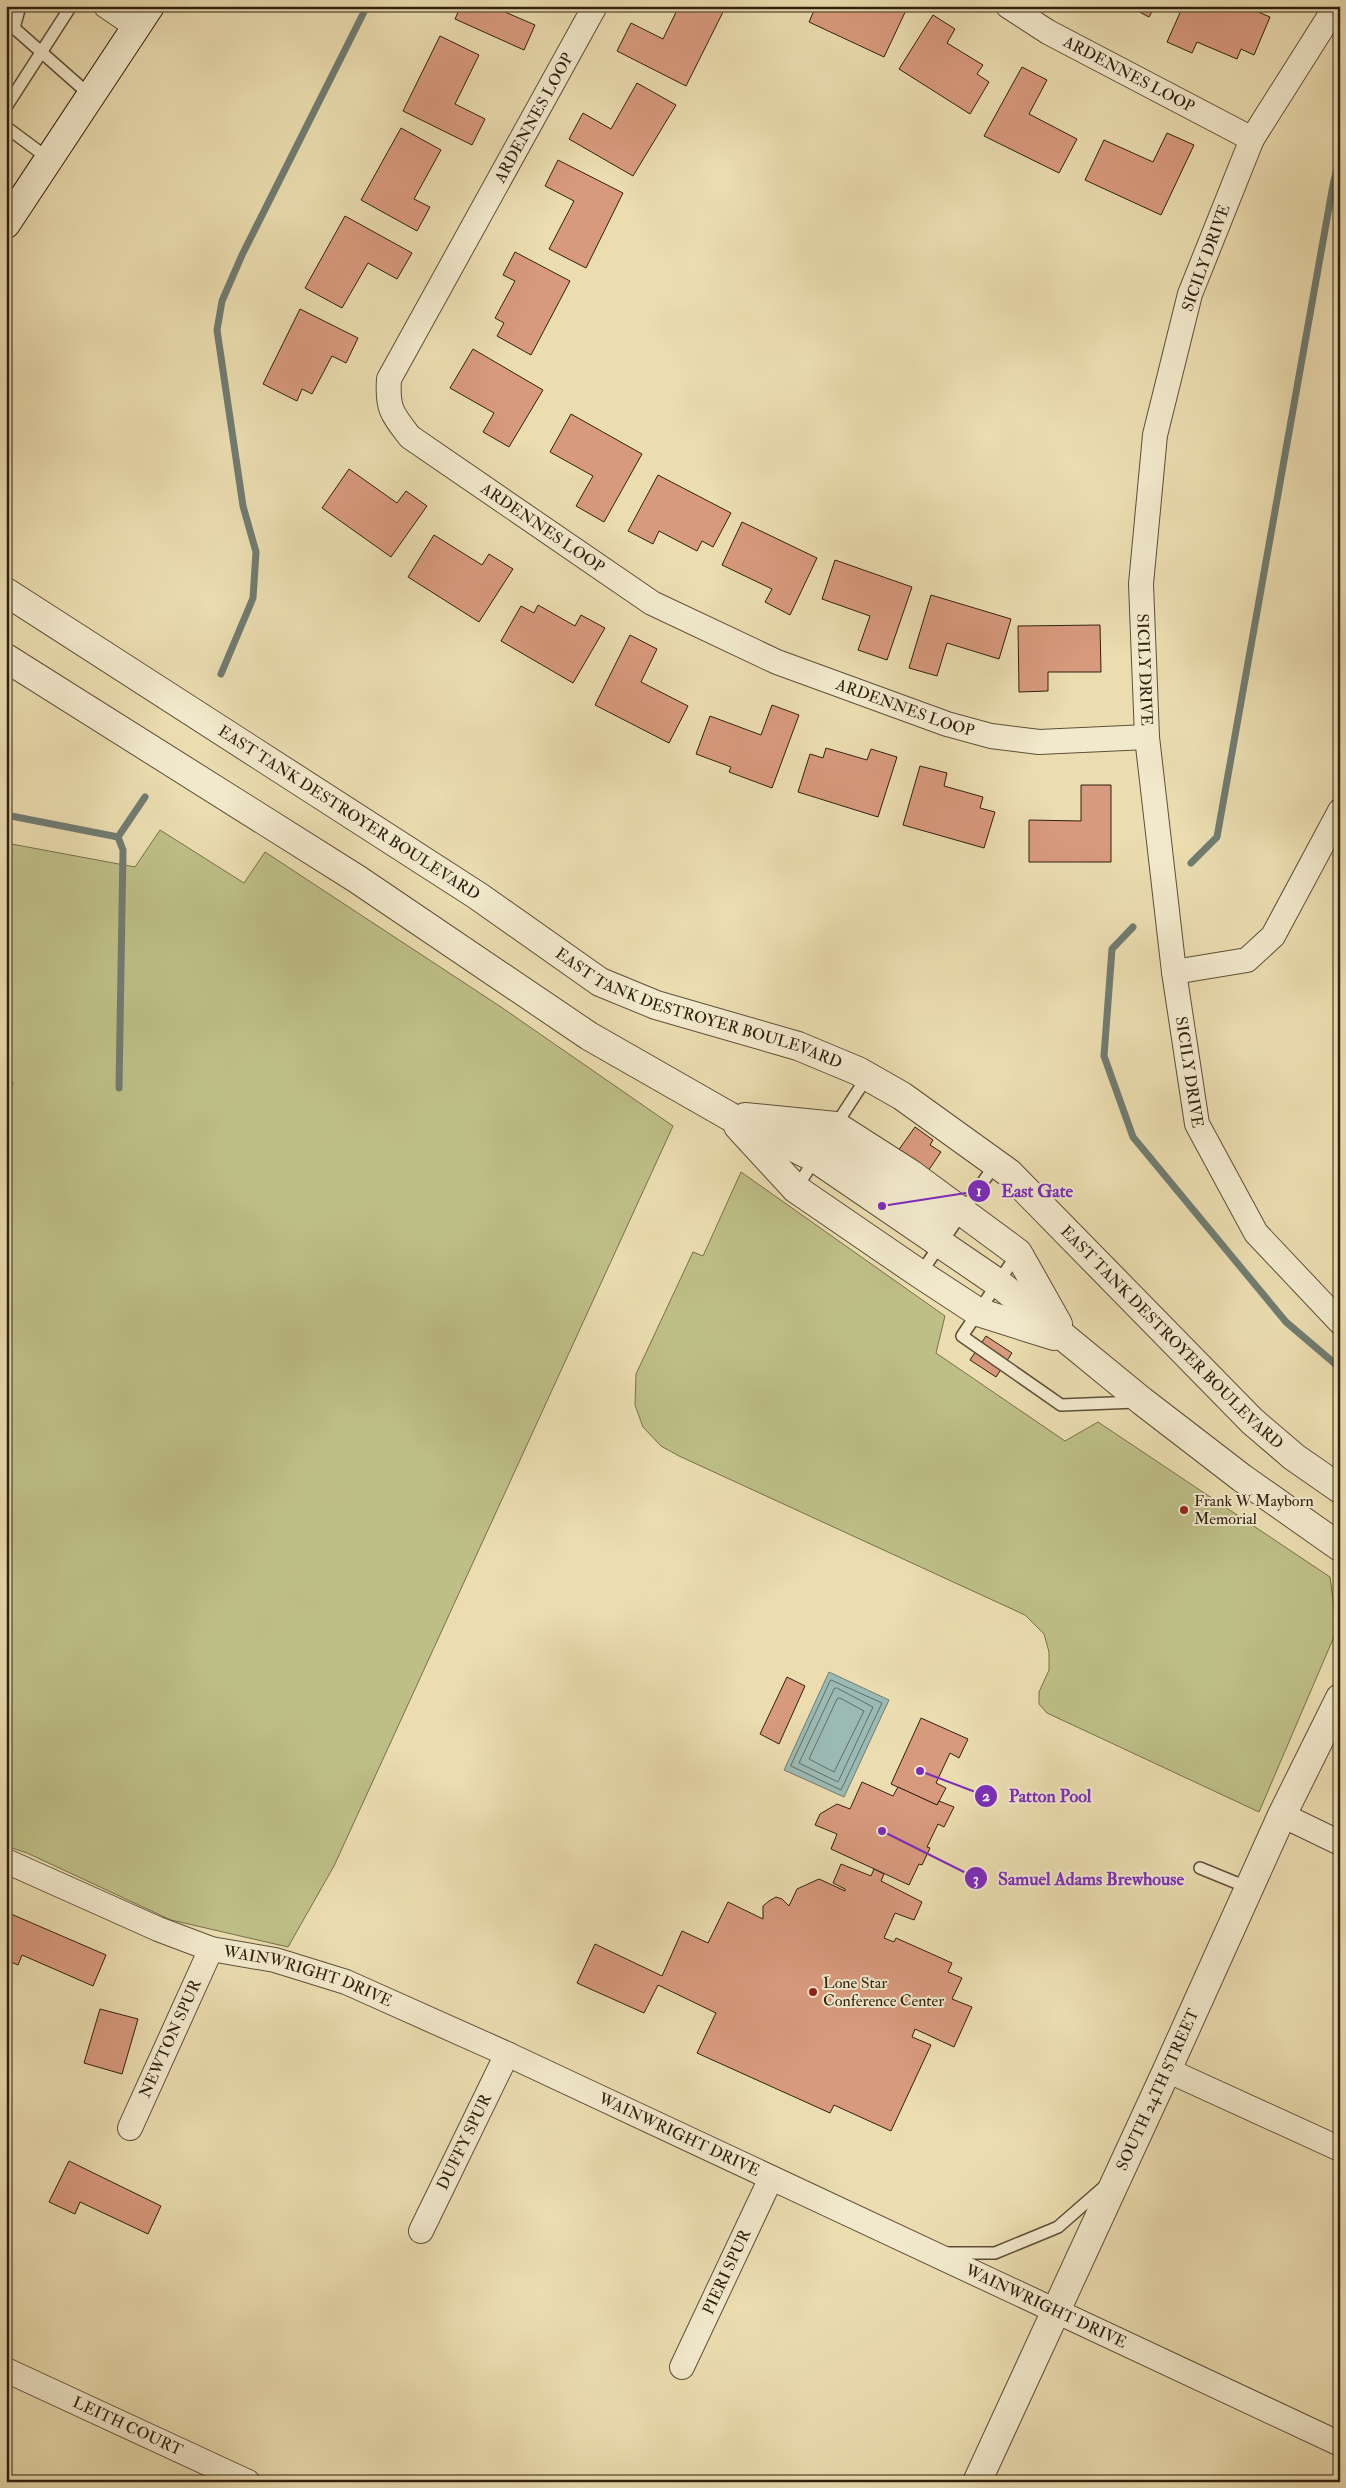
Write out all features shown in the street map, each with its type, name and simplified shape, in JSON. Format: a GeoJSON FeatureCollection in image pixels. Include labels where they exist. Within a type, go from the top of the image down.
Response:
{"type":"FeatureCollection","features":[{"type":"Feature","properties":{"kind":"street"},"geometry":{"type":"LineString","coordinates":[[6,224],[144,17],[106,6]]}},
{"type":"Feature","properties":{"kind":"street","name":"ARDENNES LOOP"},"geometry":{"type":"LineString","coordinates":[[595,6],[389,380],[388,402],[396,419],[410,437],[652,602],[777,662],[948,724],[991,736],[1039,742],[1146,737]]}},
{"type":"Feature","properties":{"kind":"street","name":"ARDENNES LOOP"},"geometry":{"type":"LineString","coordinates":[[1008,6],[1048,32],[1252,139]]}},
{"type":"Feature","properties":{"kind":"street","name":"SICILY DRIVE"},"geometry":{"type":"LineString","coordinates":[[1336,6],[1252,139],[1190,294],[1155,435],[1141,584],[1146,737],[1174,972],[1197,1124],[1256,1233],[1340,1322]]}},
{"type":"Feature","properties":{"kind":"street","name":"EAST TANK DESTROYER BOULEVARD"},"geometry":{"type":"LineString","coordinates":[[6,592],[478,896],[600,982],[656,1005],[798,1046],[867,1076],[902,1096],[1009,1173],[1252,1421],[1294,1457],[1340,1490]]}},
{"type":"Feature","properties":{"kind":"street"},"geometry":{"type":"LineString","coordinates":[[6,658],[357,879],[589,1036],[729,1116],[816,1158],[998,1282],[1142,1401],[1242,1478],[1340,1547]]}},
{"type":"Feature","properties":{"kind":"street"},"geometry":{"type":"LineString","coordinates":[[1174,972],[1246,960],[1273,936],[1340,811]]}},
{"type":"Feature","properties":{"kind":"street"},"geometry":{"type":"LineString","coordinates":[[729,1116],[816,1158],[998,1282],[1067,1340]]}},
{"type":"Feature","properties":{"kind":"street"},"geometry":{"type":"LineString","coordinates":[[729,1116],[816,1158],[911,1174],[941,1243],[998,1282]]}},
{"type":"Feature","properties":{"kind":"street","name":"SOUTH 24TH STREET"},"geometry":{"type":"LineString","coordinates":[[977,2482],[1168,2070],[1282,1815],[1340,1698]]}},
{"type":"Feature","properties":{"kind":"street"},"geometry":{"type":"LineString","coordinates":[[1282,1815],[1340,1843]]}},
{"type":"Feature","properties":{"kind":"street","name":"WAINWRIGHT DRIVE"},"geometry":{"type":"LineString","coordinates":[[6,1861],[158,1929],[211,1949],[276,1960],[346,1982],[507,2054],[1340,2444]]}},
{"type":"Feature","properties":{"kind":"street","name":"NEWTON SPUR"},"geometry":{"type":"LineString","coordinates":[[130,2128],[211,1949]]}},
{"type":"Feature","properties":{"kind":"street","name":"DUFFY SPUR"},"geometry":{"type":"LineString","coordinates":[[421,2231],[507,2054]]}},
{"type":"Feature","properties":{"kind":"street"},"geometry":{"type":"LineString","coordinates":[[1168,2070],[1340,2149]]}},
{"type":"Feature","properties":{"kind":"street","name":"PIERI SPUR"},"geometry":{"type":"LineString","coordinates":[[682,2367],[771,2178]]}},
{"type":"Feature","properties":{"kind":"street","name":"LEITH COURT"},"geometry":{"type":"LineString","coordinates":[[6,2370],[248,2482]]}},
{"type":"Feature","properties":{"kind":"lane"},"geometry":{"type":"LineString","coordinates":[[20,6],[14,28],[91,96]]}},
{"type":"Feature","properties":{"kind":"lane"},"geometry":{"type":"LineString","coordinates":[[6,107],[71,6]]}},
{"type":"Feature","properties":{"kind":"lane"},"geometry":{"type":"LineString","coordinates":[[6,127],[49,159]]}},
{"type":"Feature","properties":{"kind":"lane"},"geometry":{"type":"LineString","coordinates":[[816,1158],[867,1076]]}},
{"type":"Feature","properties":{"kind":"lane"},"geometry":{"type":"LineString","coordinates":[[941,1243],[996,1163]]}},
{"type":"Feature","properties":{"kind":"lane"},"geometry":{"type":"LineString","coordinates":[[998,1282],[962,1336],[1061,1405],[1142,1401]]}},
{"type":"Feature","properties":{"kind":"lane"},"geometry":{"type":"LineString","coordinates":[[1200,1868],[1249,1888]]}},
{"type":"Feature","properties":{"kind":"lane"},"geometry":{"type":"LineString","coordinates":[[931,2253],[995,2253],[1058,2227],[1119,2174]]}},
{"type":"Feature","properties":{"kind":"green space"},"geometry":{"type":"Polygon","coordinates":[[[160,830],[244,883],[265,852],[501,1007],[673,1126],[334,1866],[288,1947],[171,1920],[27,1853],[6,1846],[6,843],[135,867],[160,830]]]}},
{"type":"Feature","properties":{"kind":"green space"},"geometry":{"type":"Polygon","coordinates":[[[741,1172],[945,1316],[936,1353],[1065,1441],[1098,1422],[1330,1577],[1335,1615],[1339,1625],[1259,1812],[1047,1713],[1039,1704],[1039,1692],[1049,1670],[1049,1652],[1044,1634],[1025,1615],[679,1456],[661,1446],[643,1427],[635,1405],[636,1374],[693,1252],[703,1256],[741,1172]]]}},
{"type":"Feature","properties":{"kind":"water"},"geometry":{"type":"Polygon","coordinates":[[[829,1672],[889,1700],[844,1797],[784,1770],[829,1672]]]}},
{"type":"Feature","properties":{"kind":"building"},"geometry":{"type":"Polygon","coordinates":[[[461,6],[508,6],[505,12],[535,25],[524,50],[455,19],[461,6]]]}},
{"type":"Feature","properties":{"kind":"building"},"geometry":{"type":"Polygon","coordinates":[[[679,6],[711,6],[723,12],[686,86],[617,51],[631,23],[663,39],[679,6]]]}},
{"type":"Feature","properties":{"kind":"building"},"geometry":{"type":"Polygon","coordinates":[[[816,6],[908,6],[884,57],[809,22],[816,6]]]}},
{"type":"Feature","properties":{"kind":"building"},"geometry":{"type":"Polygon","coordinates":[[[1128,6],[1155,6],[1149,17],[1128,6]]]}},
{"type":"Feature","properties":{"kind":"building"},"geometry":{"type":"Polygon","coordinates":[[[1183,6],[1244,6],[1270,17],[1254,55],[1241,49],[1237,59],[1197,42],[1192,53],[1167,42],[1183,6]]]}},
{"type":"Feature","properties":{"kind":"building"},"geometry":{"type":"Polygon","coordinates":[[[933,15],[955,29],[947,43],[983,65],[977,74],[989,82],[970,114],[899,69],[933,15]]]}},
{"type":"Feature","properties":{"kind":"building"},"geometry":{"type":"Polygon","coordinates":[[[440,36],[479,55],[455,104],[485,119],[472,145],[403,111],[440,36]]]}},
{"type":"Feature","properties":{"kind":"building"},"geometry":{"type":"Polygon","coordinates":[[[1022,67],[1047,80],[1029,114],[1077,139],[1059,173],[984,136],[1022,67]]]}},
{"type":"Feature","properties":{"kind":"building"},"geometry":{"type":"Polygon","coordinates":[[[637,83],[676,105],[633,176],[569,139],[583,113],[611,129],[637,83]]]}},
{"type":"Feature","properties":{"kind":"building"},"geometry":{"type":"Polygon","coordinates":[[[401,128],[441,150],[414,199],[430,207],[417,231],[361,200],[401,128]]]}},
{"type":"Feature","properties":{"kind":"building"},"geometry":{"type":"Polygon","coordinates":[[[1167,133],[1194,145],[1161,215],[1085,180],[1104,140],[1153,162],[1167,133]]]}},
{"type":"Feature","properties":{"kind":"building"},"geometry":{"type":"Polygon","coordinates":[[[558,160],[623,193],[586,268],[549,249],[574,201],[545,186],[558,160]]]}},
{"type":"Feature","properties":{"kind":"building"},"geometry":{"type":"Polygon","coordinates":[[[345,216],[412,253],[397,279],[368,263],[342,308],[305,288],[345,216]]]}},
{"type":"Feature","properties":{"kind":"building"},"geometry":{"type":"Polygon","coordinates":[[[515,252],[570,281],[531,355],[497,336],[504,323],[495,318],[515,281],[503,275],[515,252]]]}},
{"type":"Feature","properties":{"kind":"building"},"geometry":{"type":"Polygon","coordinates":[[[300,309],[358,338],[346,363],[332,356],[312,394],[302,389],[297,401],[263,384],[300,309]]]}},
{"type":"Feature","properties":{"kind":"building"},"geometry":{"type":"Polygon","coordinates":[[[473,349],[543,390],[509,447],[483,432],[494,413],[450,388],[473,349]]]}},
{"type":"Feature","properties":{"kind":"building"},"geometry":{"type":"Polygon","coordinates":[[[571,414],[642,454],[604,522],[576,506],[593,476],[550,452],[571,414]]]}},
{"type":"Feature","properties":{"kind":"building"},"geometry":{"type":"Polygon","coordinates":[[[349,469],[397,503],[406,491],[427,506],[391,557],[322,508],[349,469]]]}},
{"type":"Feature","properties":{"kind":"building"},"geometry":{"type":"Polygon","coordinates":[[[658,475],[731,513],[713,547],[702,541],[697,551],[659,531],[653,544],[628,531],[658,475]]]}},
{"type":"Feature","properties":{"kind":"building"},"geometry":{"type":"Polygon","coordinates":[[[742,522],[817,558],[790,615],[765,602],[772,589],[722,565],[742,522]]]}},
{"type":"Feature","properties":{"kind":"building"},"geometry":{"type":"Polygon","coordinates":[[[434,535],[482,565],[489,554],[513,569],[479,622],[408,577],[434,535]]]}},
{"type":"Feature","properties":{"kind":"building"},"geometry":{"type":"Polygon","coordinates":[[[835,560],[912,587],[887,660],[858,650],[870,616],[822,599],[835,560]]]}},
{"type":"Feature","properties":{"kind":"building"},"geometry":{"type":"Polygon","coordinates":[[[931,595],[1011,619],[999,659],[947,643],[937,676],[909,668],[931,595]]]}},
{"type":"Feature","properties":{"kind":"building"},"geometry":{"type":"Polygon","coordinates":[[[538,605],[575,626],[581,615],[605,628],[573,683],[501,641],[521,606],[534,613],[538,605]]]}},
{"type":"Feature","properties":{"kind":"building"},"geometry":{"type":"Polygon","coordinates":[[[1100,625],[1101,672],[1048,672],[1048,691],[1019,692],[1018,626],[1100,625]]]}},
{"type":"Feature","properties":{"kind":"building"},"geometry":{"type":"Polygon","coordinates":[[[630,635],[657,649],[641,682],[688,706],[669,743],[595,705],[630,635]]]}},
{"type":"Feature","properties":{"kind":"building"},"geometry":{"type":"Polygon","coordinates":[[[772,705],[799,715],[772,788],[729,772],[731,767],[696,754],[710,716],[761,735],[772,705]]]}},
{"type":"Feature","properties":{"kind":"building"},"geometry":{"type":"Polygon","coordinates":[[[826,748],[867,760],[871,749],[897,757],[878,817],[798,792],[810,754],[823,758],[826,748]]]}},
{"type":"Feature","properties":{"kind":"building"},"geometry":{"type":"Polygon","coordinates":[[[920,766],[947,773],[944,786],[983,797],[980,808],[995,812],[984,848],[903,825],[920,766]]]}},
{"type":"Feature","properties":{"kind":"building"},"geometry":{"type":"Polygon","coordinates":[[[1081,785],[1111,785],[1111,862],[1029,862],[1029,820],[1081,821],[1081,785]]]}},
{"type":"Feature","properties":{"kind":"building"},"geometry":{"type":"Polygon","coordinates":[[[6,1080],[13,1083],[6,1098],[6,1080]]]}},
{"type":"Feature","properties":{"kind":"building"},"geometry":{"type":"Polygon","coordinates":[[[915,1127],[933,1140],[930,1145],[941,1152],[928,1171],[895,1155],[915,1127]]]}},
{"type":"Feature","properties":{"kind":"building"},"geometry":{"type":"Polygon","coordinates":[[[986,1336],[1012,1353],[996,1377],[970,1360],[986,1336]]]}},
{"type":"Feature","properties":{"kind":"building"},"geometry":{"type":"Polygon","coordinates":[[[787,1677],[805,1686],[779,1744],[760,1734],[787,1677]]]}},
{"type":"Feature","properties":{"kind":"building"},"geometry":{"type":"Polygon","coordinates":[[[921,1718],[968,1739],[959,1758],[950,1753],[936,1783],[946,1788],[937,1805],[891,1784],[921,1718]]]}},
{"type":"Feature","properties":{"kind":"building"},"geometry":{"type":"Polygon","coordinates":[[[862,1782],[893,1796],[898,1787],[937,1805],[939,1801],[954,1807],[944,1827],[938,1824],[927,1847],[930,1848],[922,1865],[919,1864],[909,1885],[831,1849],[837,1834],[815,1825],[820,1814],[837,1804],[850,1809],[862,1782]]]}},
{"type":"Feature","properties":{"kind":"building","name":"Lone Star Conference Center"},"geometry":{"type":"Polygon","coordinates":[[[841,1864],[871,1876],[874,1869],[884,1874],[881,1881],[922,1902],[914,1920],[895,1913],[884,1938],[894,1942],[896,1938],[952,1963],[948,1972],[962,1978],[952,1999],[972,2007],[954,2047],[915,2029],[912,2037],[931,2045],[891,2131],[834,2105],[830,2113],[697,2053],[716,2013],[658,1985],[644,2013],[577,1983],[595,1944],[662,1976],[682,1931],[708,1943],[728,1902],[763,1919],[763,1906],[769,1901],[776,1897],[782,1899],[789,1906],[797,1889],[819,1879],[845,1891],[845,1889],[833,1883],[841,1864]]]}},
{"type":"Feature","properties":{"kind":"building"},"geometry":{"type":"Polygon","coordinates":[[[11,1914],[106,1955],[93,1986],[22,1955],[18,1965],[6,1960],[6,1924],[11,1914]]]}},
{"type":"Feature","properties":{"kind":"building"},"geometry":{"type":"Polygon","coordinates":[[[100,2009],[138,2019],[122,2074],[84,2063],[100,2009]]]}},
{"type":"Feature","properties":{"kind":"building"},"geometry":{"type":"Polygon","coordinates":[[[69,2161],[161,2206],[148,2234],[80,2202],[75,2214],[49,2202],[69,2161]]]}},
{"type":"Feature","properties":{"kind":"waterway"},"geometry":{"type":"LineString","coordinates":[[221,674],[253,598],[256,552],[243,506],[217,330],[222,301],[242,255],[367,6]]}},
{"type":"Feature","properties":{"kind":"waterway"},"geometry":{"type":"LineString","coordinates":[[1191,863],[1217,837],[1333,185],[1340,156]]}},
{"type":"Feature","properties":{"kind":"waterway"},"geometry":{"type":"LineString","coordinates":[[6,815],[118,837],[145,797]]}},
{"type":"Feature","properties":{"kind":"waterway"},"geometry":{"type":"LineString","coordinates":[[118,837],[123,850],[119,1088]]}},
{"type":"Feature","properties":{"kind":"waterway"},"geometry":{"type":"LineString","coordinates":[[1133,927],[1112,949],[1104,1056],[1133,1137],[1286,1322],[1340,1368]]}},
{"type":"Feature","properties":{"kind":"place","name":"East Gate"},"geometry":{"type":"Point","coordinates":[882,1206]}},
{"type":"Feature","properties":{"kind":"place","name":"Frank W Mayborn Memorial"},"geometry":{"type":"Point","coordinates":[1184,1510]}},
{"type":"Feature","properties":{"kind":"place","name":"Patton Pool"},"geometry":{"type":"Point","coordinates":[920,1771]}},
{"type":"Feature","properties":{"kind":"place","name":"Samuel Adams Brewhouse"},"geometry":{"type":"Point","coordinates":[882,1831]}},
{"type":"Feature","properties":{"kind":"place","name":"Lone Star Conference Center"},"geometry":{"type":"Point","coordinates":[813,1992]}}]}
